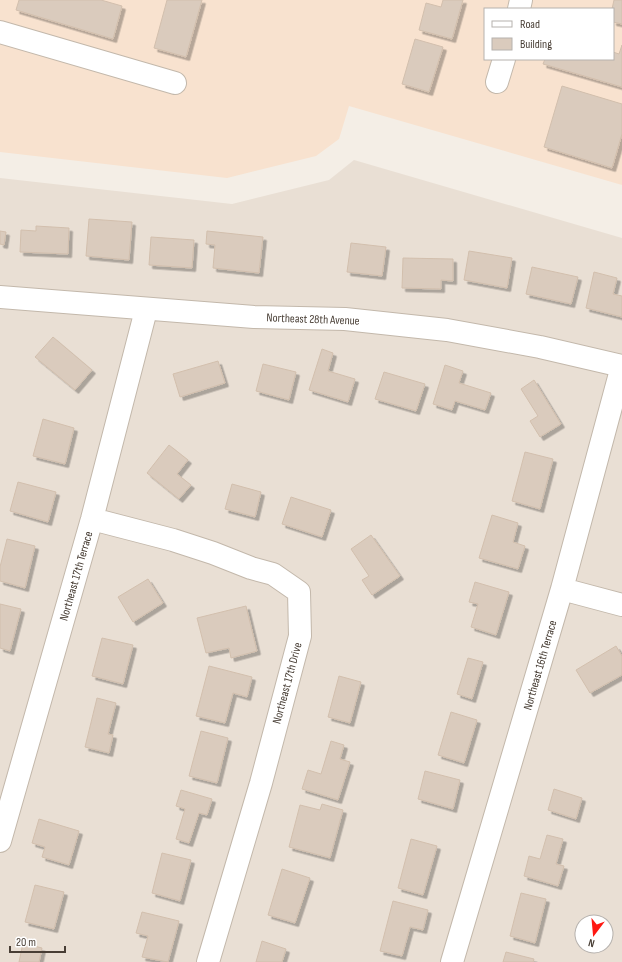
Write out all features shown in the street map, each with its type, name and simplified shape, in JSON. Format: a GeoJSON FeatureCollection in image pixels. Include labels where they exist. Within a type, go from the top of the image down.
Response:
{"type":"FeatureCollection","features":[{"type":"Feature","properties":{"kind":"street"},"geometry":{"type":"LineString","coordinates":[[7,34],[176,83]]}},
{"type":"Feature","properties":{"kind":"street"},"geometry":{"type":"LineString","coordinates":[[497,82],[504,60]]}},
{"type":"Feature","properties":{"kind":"street","name":"Northeast 28th Avenue"},"geometry":{"type":"LineString","coordinates":[[0,297],[146,310],[254,317],[344,319],[447,330],[540,347],[622,366]]}},
{"type":"Feature","properties":{"kind":"street","name":"Northeast 17th Terrace"},"geometry":{"type":"LineString","coordinates":[[0,841],[92,519],[146,310]]}},
{"type":"Feature","properties":{"kind":"street","name":"Northeast 16th Terrace"},"geometry":{"type":"LineString","coordinates":[[452,962],[562,589],[622,366]]}},
{"type":"Feature","properties":{"kind":"street","name":"Northeast 17th Drive"},"geometry":{"type":"LineString","coordinates":[[92,519],[173,540],[213,553],[251,568],[273,574],[299,592],[300,636],[261,783],[208,962]]}},
{"type":"Feature","properties":{"kind":"street"},"geometry":{"type":"LineString","coordinates":[[562,589],[622,604]]}},
{"type":"Feature","properties":{"kind":"shaded area"},"geometry":{"type":"Polygon","coordinates":[[[0,0],[622,0],[622,185],[349,106],[339,139],[316,156],[227,178],[0,152],[0,0]]]}},
{"type":"Feature","properties":{"kind":"shaded area"},"geometry":{"type":"Polygon","coordinates":[[[354,160],[622,238],[622,962],[0,962],[0,178],[232,204],[329,180],[354,160]]]}},
{"type":"Feature","properties":{"kind":"building"},"geometry":{"type":"Polygon","coordinates":[[[19,0],[101,0],[122,6],[113,39],[16,10],[19,0]]]}},
{"type":"Feature","properties":{"kind":"building"},"geometry":{"type":"Polygon","coordinates":[[[167,0],[202,0],[186,57],[154,48],[167,0]]]}},
{"type":"Feature","properties":{"kind":"building"},"geometry":{"type":"Polygon","coordinates":[[[443,0],[463,0],[452,39],[419,30],[426,3],[441,7],[443,0]]]}},
{"type":"Feature","properties":{"kind":"building"},"geometry":{"type":"Polygon","coordinates":[[[614,0],[622,0],[622,24],[614,22],[614,8],[612,8],[614,0]]]}},
{"type":"Feature","properties":{"kind":"building"},"geometry":{"type":"Polygon","coordinates":[[[415,39],[443,47],[429,92],[402,84],[415,39]]]}},
{"type":"Feature","properties":{"kind":"building"},"geometry":{"type":"Polygon","coordinates":[[[622,45],[622,87],[543,64],[545,60],[614,60],[614,52],[619,54],[622,45]]]}},
{"type":"Feature","properties":{"kind":"building"},"geometry":{"type":"Polygon","coordinates":[[[562,86],[622,104],[622,134],[612,168],[544,147],[562,86]]]}},
{"type":"Feature","properties":{"kind":"building"},"geometry":{"type":"Polygon","coordinates":[[[89,219],[132,222],[129,260],[86,256],[89,219]]]}},
{"type":"Feature","properties":{"kind":"building"},"geometry":{"type":"Polygon","coordinates":[[[36,226],[69,228],[68,254],[20,252],[21,230],[36,231],[36,226]]]}},
{"type":"Feature","properties":{"kind":"building"},"geometry":{"type":"Polygon","coordinates":[[[0,231],[6,232],[4,245],[0,244],[0,231]]]}},
{"type":"Feature","properties":{"kind":"building"},"geometry":{"type":"Polygon","coordinates":[[[207,231],[263,237],[259,273],[213,268],[215,245],[206,244],[207,231]]]}},
{"type":"Feature","properties":{"kind":"building"},"geometry":{"type":"Polygon","coordinates":[[[151,237],[194,240],[192,268],[149,265],[151,237]]]}},
{"type":"Feature","properties":{"kind":"building"},"geometry":{"type":"Polygon","coordinates":[[[351,243],[386,247],[382,276],[347,272],[351,243]]]}},
{"type":"Feature","properties":{"kind":"building"},"geometry":{"type":"Polygon","coordinates":[[[469,251],[512,258],[507,288],[464,280],[469,251]]]}},
{"type":"Feature","properties":{"kind":"building"},"geometry":{"type":"Polygon","coordinates":[[[403,258],[453,259],[453,281],[441,280],[441,289],[402,288],[403,258]]]}},
{"type":"Feature","properties":{"kind":"building"},"geometry":{"type":"Polygon","coordinates":[[[532,267],[578,277],[571,304],[526,294],[532,267]]]}},
{"type":"Feature","properties":{"kind":"building"},"geometry":{"type":"Polygon","coordinates":[[[594,272],[617,278],[613,294],[622,296],[622,317],[586,308],[594,272]]]}},
{"type":"Feature","properties":{"kind":"building"},"geometry":{"type":"Polygon","coordinates":[[[53,337],[92,370],[75,390],[35,357],[53,337]]]}},
{"type":"Feature","properties":{"kind":"building"},"geometry":{"type":"Polygon","coordinates":[[[322,349],[333,353],[328,371],[355,379],[348,402],[309,390],[322,349]]]}},
{"type":"Feature","properties":{"kind":"building"},"geometry":{"type":"Polygon","coordinates":[[[218,361],[225,383],[180,397],[173,374],[218,361]]]}},
{"type":"Feature","properties":{"kind":"building"},"geometry":{"type":"Polygon","coordinates":[[[263,364],[296,372],[289,400],[256,391],[263,364]]]}},
{"type":"Feature","properties":{"kind":"building"},"geometry":{"type":"Polygon","coordinates":[[[445,365],[463,371],[459,383],[491,393],[485,410],[455,401],[452,410],[433,404],[445,365]]]}},
{"type":"Feature","properties":{"kind":"building"},"geometry":{"type":"Polygon","coordinates":[[[384,372],[425,384],[416,411],[375,399],[384,372]]]}},
{"type":"Feature","properties":{"kind":"building"},"geometry":{"type":"Polygon","coordinates":[[[534,380],[561,424],[540,437],[530,421],[538,416],[521,389],[534,380]]]}},
{"type":"Feature","properties":{"kind":"building"},"geometry":{"type":"Polygon","coordinates":[[[43,419],[74,428],[65,464],[33,456],[43,419]]]}},
{"type":"Feature","properties":{"kind":"building"},"geometry":{"type":"Polygon","coordinates":[[[169,445],[188,460],[177,474],[191,485],[179,499],[147,473],[169,445]]]}},
{"type":"Feature","properties":{"kind":"building"},"geometry":{"type":"Polygon","coordinates":[[[525,452],[553,459],[540,509],[512,501],[525,452]]]}},
{"type":"Feature","properties":{"kind":"building"},"geometry":{"type":"Polygon","coordinates":[[[18,482],[56,492],[48,522],[10,511],[18,482]]]}},
{"type":"Feature","properties":{"kind":"building"},"geometry":{"type":"Polygon","coordinates":[[[232,484],[261,492],[255,517],[225,509],[232,484]]]}},
{"type":"Feature","properties":{"kind":"building"},"geometry":{"type":"Polygon","coordinates":[[[291,497],[331,510],[322,537],[282,524],[291,497]]]}},
{"type":"Feature","properties":{"kind":"building"},"geometry":{"type":"Polygon","coordinates":[[[492,515],[518,523],[513,542],[525,546],[518,569],[479,558],[492,515]]]}},
{"type":"Feature","properties":{"kind":"building"},"geometry":{"type":"Polygon","coordinates":[[[371,535],[400,576],[372,595],[362,580],[369,576],[351,549],[371,535]]]}},
{"type":"Feature","properties":{"kind":"building"},"geometry":{"type":"Polygon","coordinates":[[[7,539],[35,546],[25,588],[0,581],[0,567],[7,539]]]}},
{"type":"Feature","properties":{"kind":"building"},"geometry":{"type":"Polygon","coordinates":[[[148,579],[163,603],[133,622],[118,597],[148,579]]]}},
{"type":"Feature","properties":{"kind":"building"},"geometry":{"type":"Polygon","coordinates":[[[475,582],[509,592],[496,635],[471,627],[478,604],[469,602],[475,582]]]}},
{"type":"Feature","properties":{"kind":"building"},"geometry":{"type":"Polygon","coordinates":[[[0,604],[21,609],[10,651],[0,648],[0,604]]]}},
{"type":"Feature","properties":{"kind":"building"},"geometry":{"type":"Polygon","coordinates":[[[246,606],[257,651],[231,658],[229,648],[206,653],[197,618],[246,606]]]}},
{"type":"Feature","properties":{"kind":"building"},"geometry":{"type":"Polygon","coordinates":[[[102,638],[133,645],[123,684],[92,676],[102,638]]]}},
{"type":"Feature","properties":{"kind":"building"},"geometry":{"type":"Polygon","coordinates":[[[616,646],[622,656],[622,675],[590,693],[576,670],[616,646]]]}},
{"type":"Feature","properties":{"kind":"building"},"geometry":{"type":"Polygon","coordinates":[[[468,658],[483,662],[472,699],[457,694],[468,658]]]}},
{"type":"Feature","properties":{"kind":"building"},"geometry":{"type":"Polygon","coordinates":[[[209,666],[252,677],[247,697],[233,693],[225,723],[196,716],[209,666]]]}},
{"type":"Feature","properties":{"kind":"building"},"geometry":{"type":"Polygon","coordinates":[[[339,676],[361,682],[350,723],[328,717],[339,676]]]}},
{"type":"Feature","properties":{"kind":"building"},"geometry":{"type":"Polygon","coordinates":[[[97,698],[116,703],[108,734],[113,735],[109,753],[85,747],[97,698]]]}},
{"type":"Feature","properties":{"kind":"building"},"geometry":{"type":"Polygon","coordinates":[[[451,712],[477,720],[464,763],[438,755],[451,712]]]}},
{"type":"Feature","properties":{"kind":"building"},"geometry":{"type":"Polygon","coordinates":[[[201,731],[228,738],[217,783],[189,776],[201,731]]]}},
{"type":"Feature","properties":{"kind":"building"},"geometry":{"type":"Polygon","coordinates":[[[331,741],[344,745],[340,759],[350,762],[338,800],[302,789],[308,770],[321,774],[331,741]]]}},
{"type":"Feature","properties":{"kind":"building"},"geometry":{"type":"Polygon","coordinates":[[[425,771],[460,780],[453,809],[418,799],[425,771]]]}},
{"type":"Feature","properties":{"kind":"building"},"geometry":{"type":"Polygon","coordinates":[[[554,789],[582,798],[576,819],[548,810],[554,789]]]}},
{"type":"Feature","properties":{"kind":"building"},"geometry":{"type":"Polygon","coordinates":[[[181,790],[212,799],[207,815],[199,813],[189,843],[176,839],[185,809],[176,806],[181,790]]]}},
{"type":"Feature","properties":{"kind":"building"},"geometry":{"type":"Polygon","coordinates":[[[322,804],[343,810],[330,858],[289,847],[300,805],[320,810],[322,804]]]}},
{"type":"Feature","properties":{"kind":"building"},"geometry":{"type":"Polygon","coordinates":[[[39,819],[79,831],[69,865],[42,857],[45,847],[32,843],[39,819]]]}},
{"type":"Feature","properties":{"kind":"building"},"geometry":{"type":"Polygon","coordinates":[[[547,835],[563,839],[556,864],[564,866],[558,886],[524,876],[529,856],[540,859],[547,835]]]}},
{"type":"Feature","properties":{"kind":"building"},"geometry":{"type":"Polygon","coordinates":[[[411,839],[437,846],[423,895],[398,888],[411,839]]]}},
{"type":"Feature","properties":{"kind":"building"},"geometry":{"type":"Polygon","coordinates":[[[162,853],[191,860],[180,901],[152,893],[162,853]]]}},
{"type":"Feature","properties":{"kind":"building"},"geometry":{"type":"Polygon","coordinates":[[[282,869],[310,878],[295,923],[268,915],[282,869]]]}},
{"type":"Feature","properties":{"kind":"building"},"geometry":{"type":"Polygon","coordinates":[[[35,885],[64,892],[54,929],[25,922],[35,885]]]}},
{"type":"Feature","properties":{"kind":"building"},"geometry":{"type":"Polygon","coordinates":[[[521,893],[546,899],[535,943],[510,936],[521,893]]]}},
{"type":"Feature","properties":{"kind":"building"},"geometry":{"type":"Polygon","coordinates":[[[393,901],[428,910],[423,930],[410,927],[402,956],[380,951],[393,901]]]}},
{"type":"Feature","properties":{"kind":"building"},"geometry":{"type":"Polygon","coordinates":[[[142,912],[179,921],[168,962],[142,957],[148,936],[136,933],[142,912]]]}},
{"type":"Feature","properties":{"kind":"building"},"geometry":{"type":"Polygon","coordinates":[[[262,941],[286,949],[282,962],[256,962],[262,941]]]}},
{"type":"Feature","properties":{"kind":"building"},"geometry":{"type":"Polygon","coordinates":[[[23,943],[42,948],[39,962],[19,962],[23,943]]]}},
{"type":"Feature","properties":{"kind":"building"},"geometry":{"type":"Polygon","coordinates":[[[506,952],[534,959],[533,962],[503,962],[506,952]]]}}]}
